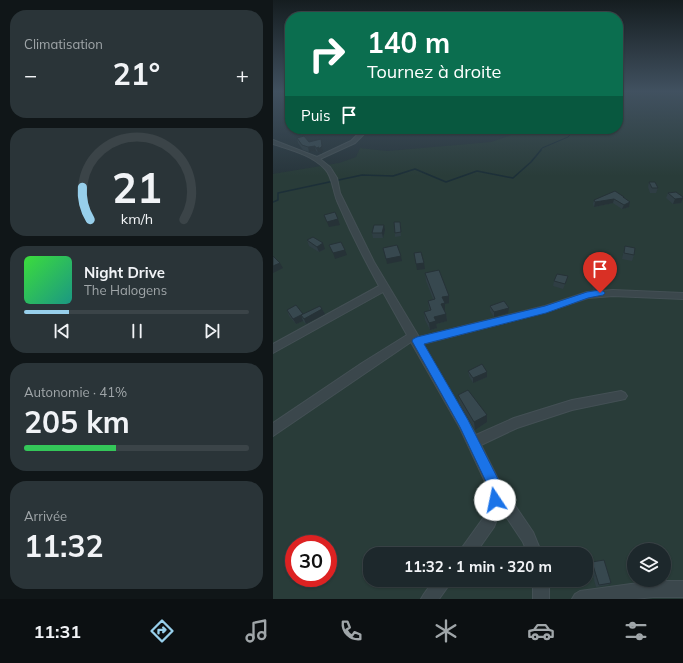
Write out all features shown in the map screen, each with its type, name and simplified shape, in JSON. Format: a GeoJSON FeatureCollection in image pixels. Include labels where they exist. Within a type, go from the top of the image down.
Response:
{"type":"FeatureCollection","features":[{"type":"Feature","properties":{"kind":"street"},"geometry":{"type":"LineString","coordinates":[[316,159],[353,142],[361,134]]}},
{"type":"Feature","properties":{"kind":"street"},"geometry":{"type":"LineString","coordinates":[[273,142],[316,159],[329,168],[334,178],[337,192],[344,209],[384,287],[415,338],[473,443],[496,490],[528,537],[532,547]]}},
{"type":"Feature","properties":{"kind":"street"},"geometry":{"type":"LineString","coordinates":[[273,349],[384,287]]}},
{"type":"Feature","properties":{"kind":"street"},"geometry":{"type":"LineString","coordinates":[[273,430],[353,375],[415,338],[546,309],[593,294],[613,293],[683,296]]}},
{"type":"Feature","properties":{"kind":"street"},"geometry":{"type":"LineString","coordinates":[[473,443],[514,423],[565,407],[621,396]]}},
{"type":"Feature","properties":{"kind":"street"},"geometry":{"type":"LineString","coordinates":[[471,547],[489,522],[494,509],[496,490]]}},
{"type":"Feature","properties":{"kind":"street"},"geometry":{"type":"LineString","coordinates":[[429,599],[439,587]]}},
{"type":"Feature","properties":{"kind":"street"},"geometry":{"type":"LineString","coordinates":[[541,587],[541,599]]}},
{"type":"Feature","properties":{"kind":"street"},"geometry":{"type":"LineString","coordinates":[[580,599],[653,588],[683,589]]}},
{"type":"Feature","properties":{"kind":"green space"},"geometry":{"type":"Polygon","coordinates":[[[623,120],[683,120],[683,599],[273,599],[273,174],[339,163],[356,157],[360,148],[387,151],[491,142],[514,134],[623,134],[623,120]]]}},
{"type":"Feature","properties":{"kind":"building"},"geometry":{"type":"Polygon","coordinates":[[[304,136],[309,142],[321,139],[322,146],[319,149],[319,147],[316,148],[315,146],[308,147],[302,145],[297,138],[304,136]]]}},
{"type":"Feature","properties":{"kind":"building"},"geometry":{"type":"Polygon","coordinates":[[[649,182],[655,182],[658,188],[652,188],[649,182]]]}},
{"type":"Feature","properties":{"kind":"building"},"geometry":{"type":"Polygon","coordinates":[[[615,191],[630,202],[624,205],[614,199],[595,202],[594,200],[615,191]]]}},
{"type":"Feature","properties":{"kind":"building"},"geometry":{"type":"Polygon","coordinates":[[[676,192],[683,198],[675,199],[668,193],[676,192]]]}},
{"type":"Feature","properties":{"kind":"building"},"geometry":{"type":"Polygon","coordinates":[[[335,212],[338,219],[327,222],[324,215],[335,212]]]}},
{"type":"Feature","properties":{"kind":"building"},"geometry":{"type":"Polygon","coordinates":[[[394,222],[400,222],[401,232],[395,233],[394,222]]]}},
{"type":"Feature","properties":{"kind":"building"},"geometry":{"type":"Polygon","coordinates":[[[374,225],[384,225],[382,233],[372,233],[374,225]]]}},
{"type":"Feature","properties":{"kind":"building"},"geometry":{"type":"Polygon","coordinates":[[[313,237],[323,243],[317,247],[307,240],[313,237]]]}},
{"type":"Feature","properties":{"kind":"building"},"geometry":{"type":"Polygon","coordinates":[[[341,242],[345,250],[333,253],[329,245],[341,242]]]}},
{"type":"Feature","properties":{"kind":"building"},"geometry":{"type":"Polygon","coordinates":[[[397,245],[401,256],[386,259],[383,248],[397,245]]]}},
{"type":"Feature","properties":{"kind":"building"},"geometry":{"type":"Polygon","coordinates":[[[625,246],[635,248],[634,255],[624,253],[625,246]]]}},
{"type":"Feature","properties":{"kind":"building"},"geometry":{"type":"Polygon","coordinates":[[[421,252],[424,263],[416,264],[414,253],[421,252]]]}},
{"type":"Feature","properties":{"kind":"building"},"geometry":{"type":"Polygon","coordinates":[[[273,256],[280,263],[273,266],[273,256]]]}},
{"type":"Feature","properties":{"kind":"building"},"geometry":{"type":"Polygon","coordinates":[[[439,270],[449,296],[442,297],[445,303],[441,304],[446,314],[434,317],[436,321],[429,323],[424,312],[431,310],[428,301],[435,299],[425,273],[439,270]]]}},
{"type":"Feature","properties":{"kind":"building"},"geometry":{"type":"Polygon","coordinates":[[[557,274],[568,276],[565,284],[554,281],[557,274]]]}},
{"type":"Feature","properties":{"kind":"building"},"geometry":{"type":"Polygon","coordinates":[[[592,275],[601,275],[603,284],[594,285],[592,275]]]}},
{"type":"Feature","properties":{"kind":"building"},"geometry":{"type":"Polygon","coordinates":[[[504,301],[509,308],[494,312],[490,306],[504,301]]]}},
{"type":"Feature","properties":{"kind":"building"},"geometry":{"type":"Polygon","coordinates":[[[296,305],[303,314],[293,319],[287,310],[296,305]]]}},
{"type":"Feature","properties":{"kind":"building"},"geometry":{"type":"Polygon","coordinates":[[[320,306],[322,309],[304,319],[301,315],[320,306]]]}},
{"type":"Feature","properties":{"kind":"building"},"geometry":{"type":"Polygon","coordinates":[[[482,364],[487,372],[473,378],[468,371],[482,364]]]}},
{"type":"Feature","properties":{"kind":"building"},"geometry":{"type":"Polygon","coordinates":[[[468,390],[487,415],[474,422],[458,395],[468,390]]]}},
{"type":"Feature","properties":{"kind":"building"},"geometry":{"type":"Polygon","coordinates":[[[604,560],[611,583],[599,585],[593,562],[604,560]]]}},
{"type":"Feature","properties":{"kind":"waterway"},"geometry":{"type":"LineString","coordinates":[[540,151],[542,148],[568,137],[571,134]]}},
{"type":"Feature","properties":{"kind":"waterway"},"geometry":{"type":"LineString","coordinates":[[273,202],[278,200],[278,193],[362,175],[393,176],[415,169],[446,182],[477,171],[513,178],[531,162],[541,150]]}},
{"type":"Feature","properties":{"kind":"route"},"geometry":{"type":"LineString","coordinates":[[495,500],[496,490],[464,424],[437,379],[417,341],[546,309],[587,295],[600,293]]}}]}
